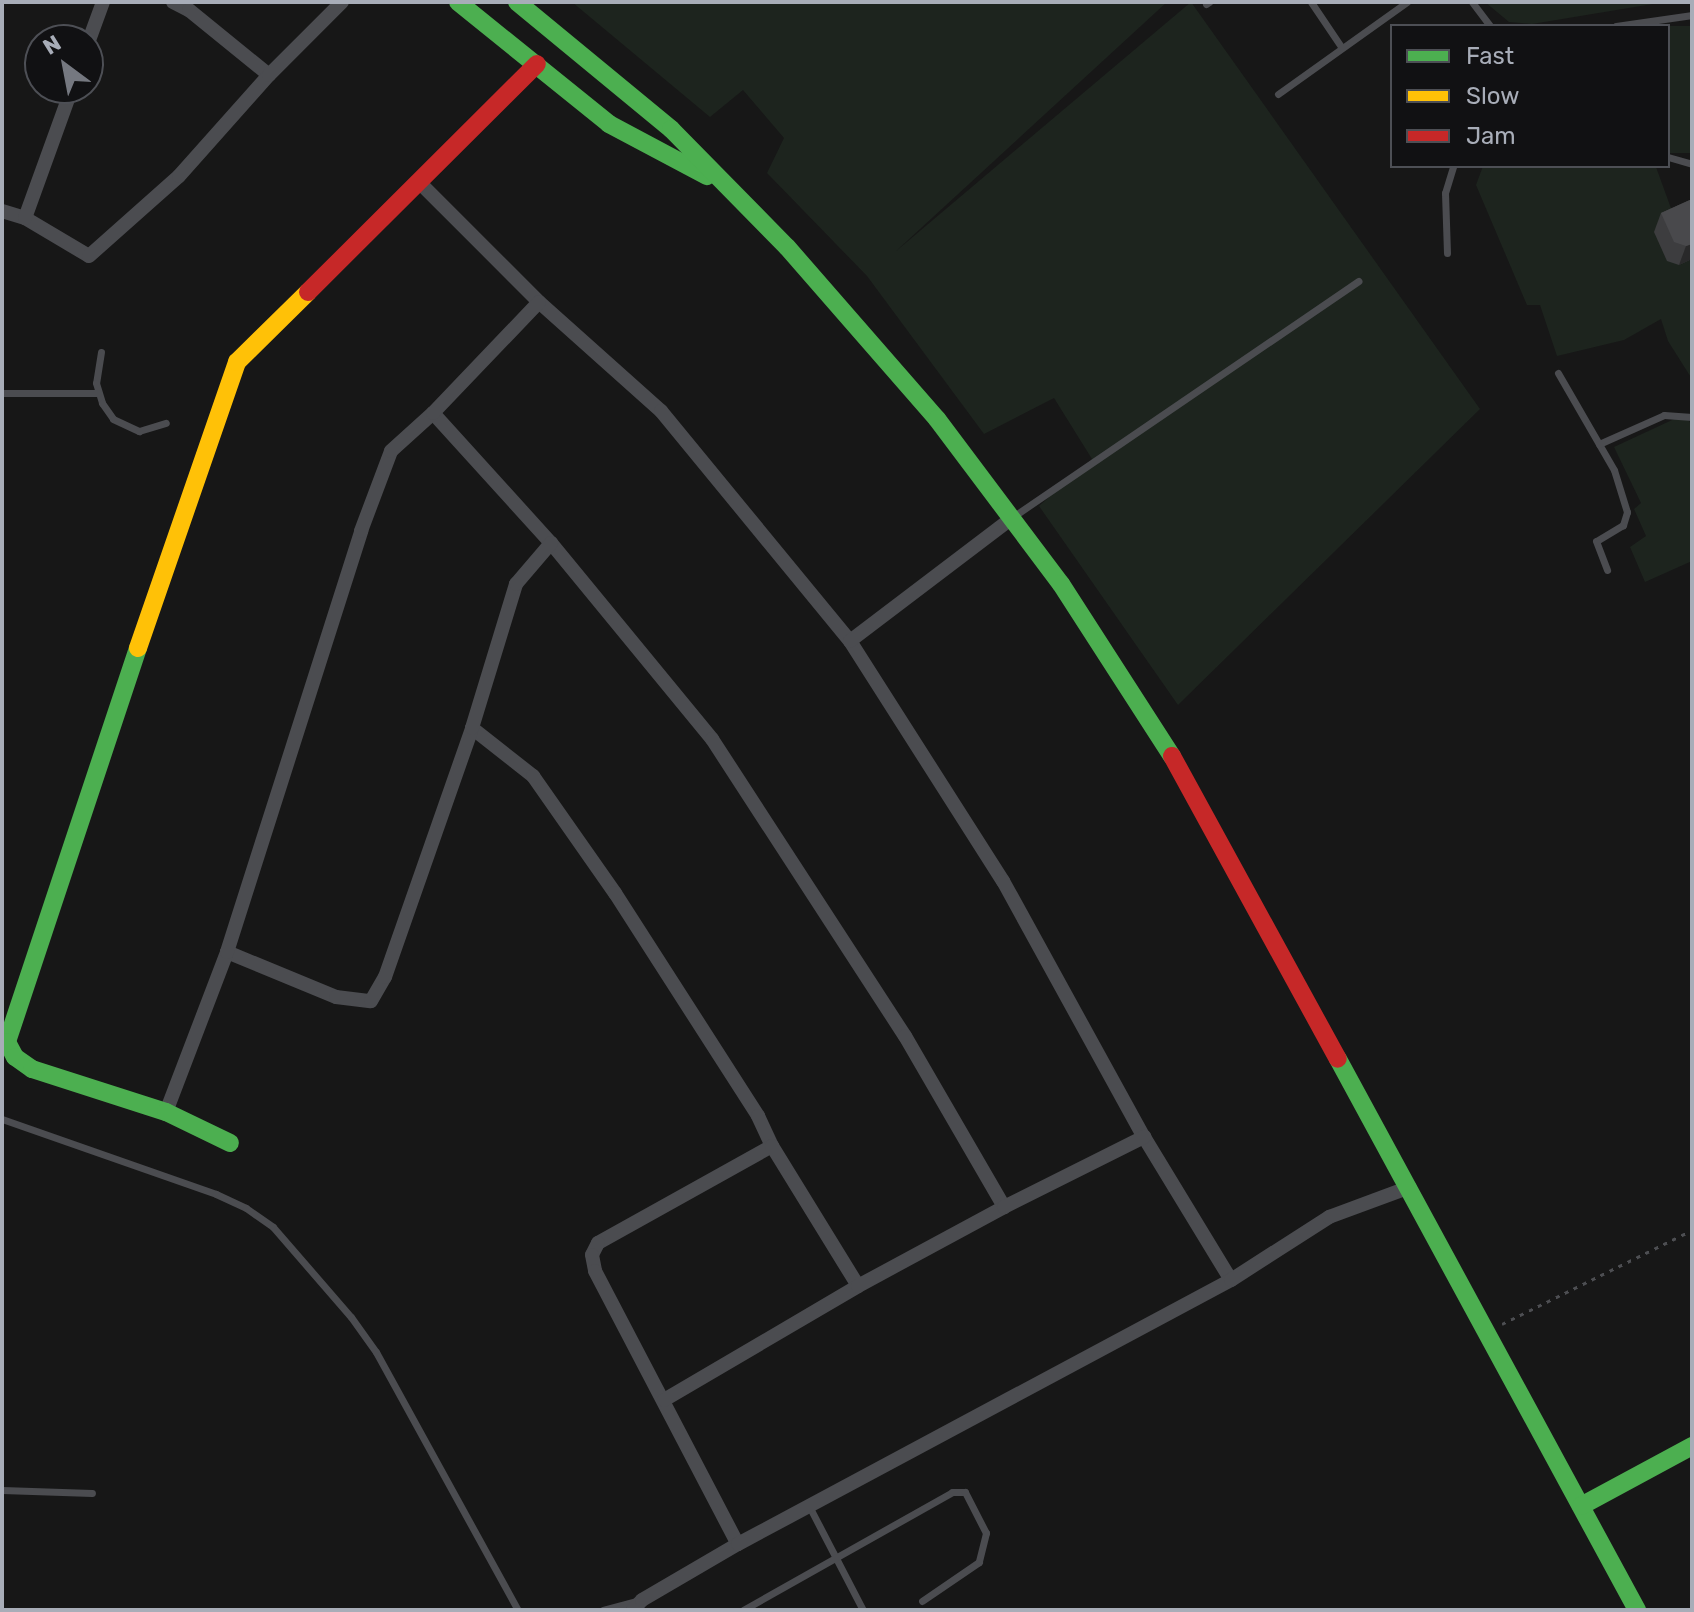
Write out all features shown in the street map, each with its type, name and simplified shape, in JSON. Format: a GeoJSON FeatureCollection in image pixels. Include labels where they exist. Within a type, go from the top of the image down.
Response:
{"type":"FeatureCollection","features":[{"type":"Feature","properties":{"kind":"street"},"geometry":{"type":"LineString","coordinates":[[95,24],[103,2]]}},
{"type":"Feature","properties":{"kind":"street"},"geometry":{"type":"LineString","coordinates":[[173,2],[189,10],[269,75]]}},
{"type":"Feature","properties":{"kind":"street"},"geometry":{"type":"LineString","coordinates":[[2,211],[25,218],[89,256],[179,176],[269,75],[342,2]]}},
{"type":"Feature","properties":{"kind":"street"},"geometry":{"type":"LineString","coordinates":[[458,2],[623,133],[690,165],[737,197]]}},
{"type":"Feature","properties":{"kind":"street"},"geometry":{"type":"LineString","coordinates":[[517,2],[671,129],[887,359],[1012,518],[1107,653],[1169,750],[1410,1187],[1637,1610]]}},
{"type":"Feature","properties":{"kind":"street"},"geometry":{"type":"LineString","coordinates":[[230,1143],[166,1112],[32,1069],[15,1057],[7,1042],[62,869],[237,362],[537,64]]}},
{"type":"Feature","properties":{"kind":"street"},"geometry":{"type":"LineString","coordinates":[[25,218],[66,104]]}},
{"type":"Feature","properties":{"kind":"street"},"geometry":{"type":"LineString","coordinates":[[419,182],[539,302],[661,411],[850,641],[1003,881],[1144,1137],[1231,1280]]}},
{"type":"Feature","properties":{"kind":"street"},"geometry":{"type":"LineString","coordinates":[[166,1112],[227,952],[361,531],[391,451],[433,413],[539,302]]}},
{"type":"Feature","properties":{"kind":"street"},"geometry":{"type":"LineString","coordinates":[[433,413],[551,543],[712,739],[905,1036],[1004,1207]]}},
{"type":"Feature","properties":{"kind":"street"},"geometry":{"type":"LineString","coordinates":[[850,641],[1012,518]]}},
{"type":"Feature","properties":{"kind":"street"},"geometry":{"type":"LineString","coordinates":[[227,952],[336,997],[371,1001],[385,977],[472,728],[516,584],[551,543]]}},
{"type":"Feature","properties":{"kind":"street"},"geometry":{"type":"LineString","coordinates":[[472,728],[533,776],[623,906],[758,1116],[772,1146],[858,1286]]}},
{"type":"Feature","properties":{"kind":"street"},"geometry":{"type":"LineString","coordinates":[[664,1400],[858,1286],[1004,1207],[1144,1137]]}},
{"type":"Feature","properties":{"kind":"street"},"geometry":{"type":"LineString","coordinates":[[738,1544],[595,1271],[592,1255],[598,1243],[772,1146]]}},
{"type":"Feature","properties":{"kind":"street"},"geometry":{"type":"LineString","coordinates":[[638,1605],[738,1544],[1231,1280],[1329,1217],[1410,1187]]}},
{"type":"Feature","properties":{"kind":"street"},"geometry":{"type":"LineString","coordinates":[[1581,1506],[1692,1446]]}},
{"type":"Feature","properties":{"kind":"lane"},"geometry":{"type":"LineString","coordinates":[[1311,2],[1342,48]]}},
{"type":"Feature","properties":{"kind":"lane"},"geometry":{"type":"LineString","coordinates":[[1278,94],[1407,2]]}},
{"type":"Feature","properties":{"kind":"lane"},"geometry":{"type":"LineString","coordinates":[[1472,2],[1488,24]]}},
{"type":"Feature","properties":{"kind":"lane"},"geometry":{"type":"LineString","coordinates":[[1630,24],[1692,15]]}},
{"type":"Feature","properties":{"kind":"lane"},"geometry":{"type":"LineString","coordinates":[[1670,158],[1692,164]]}},
{"type":"Feature","properties":{"kind":"lane"},"geometry":{"type":"LineString","coordinates":[[1447,253],[1445,193],[1452,168]]}},
{"type":"Feature","properties":{"kind":"lane"},"geometry":{"type":"LineString","coordinates":[[1012,518],[1359,281]]}},
{"type":"Feature","properties":{"kind":"lane"},"geometry":{"type":"LineString","coordinates":[[101,352],[96,372],[98,393],[113,419],[129,429],[148,430],[166,423]]}},
{"type":"Feature","properties":{"kind":"lane"},"geometry":{"type":"LineString","coordinates":[[1558,373],[1617,478],[1627,517],[1623,525],[1596,541],[1607,570]]}},
{"type":"Feature","properties":{"kind":"lane"},"geometry":{"type":"LineString","coordinates":[[2,393],[98,393]]}},
{"type":"Feature","properties":{"kind":"lane"},"geometry":{"type":"LineString","coordinates":[[1599,444],[1664,415],[1692,417]]}},
{"type":"Feature","properties":{"kind":"lane"},"geometry":{"type":"LineString","coordinates":[[2,1119],[224,1197],[253,1212],[279,1233],[376,1352],[518,1610]]}},
{"type":"Feature","properties":{"kind":"lane"},"geometry":{"type":"LineString","coordinates":[[2,1490],[92,1493]]}},
{"type":"Feature","properties":{"kind":"lane"},"geometry":{"type":"LineString","coordinates":[[743,1610],[952,1492],[965,1492],[986,1533],[979,1562],[922,1601]]}},
{"type":"Feature","properties":{"kind":"lane"},"geometry":{"type":"LineString","coordinates":[[809,1506],[863,1610]]}},
{"type":"Feature","properties":{"kind":"lane"},"geometry":{"type":"LineString","coordinates":[[603,1610],[638,1605]]}},
{"type":"Feature","properties":{"kind":"path"},"geometry":{"type":"LineString","coordinates":[[1488,1331],[1692,1230]]}},
{"type":"Feature","properties":{"kind":"shaded area"},"geometry":{"type":"Polygon","coordinates":[[[572,2],[1167,2],[895,252],[1191,2],[1480,409],[1178,705],[1039,506],[1092,459],[1054,398],[984,434],[867,276],[767,173],[784,138],[743,90],[710,117],[572,2]]]}},
{"type":"Feature","properties":{"kind":"shaded area"},"geometry":{"type":"Polygon","coordinates":[[[1485,2],[1665,2],[1532,24],[1509,22],[1485,2]]]}},
{"type":"Feature","properties":{"kind":"shaded area"},"geometry":{"type":"Polygon","coordinates":[[[1670,26],[1692,26],[1692,153],[1670,153],[1670,26]]]}},
{"type":"Feature","properties":{"kind":"shaded area"},"geometry":{"type":"Polygon","coordinates":[[[1482,168],[1656,168],[1676,222],[1679,265],[1692,259],[1692,379],[1668,341],[1661,319],[1624,340],[1557,356],[1540,305],[1527,305],[1476,185],[1482,168]]]}},
{"type":"Feature","properties":{"kind":"shaded area"},"geometry":{"type":"Polygon","coordinates":[[[1685,414],[1692,426],[1692,561],[1645,582],[1630,547],[1646,536],[1634,509],[1641,503],[1614,447],[1685,414]]]}},
{"type":"Feature","properties":{"kind":"building"},"geometry":{"type":"Polygon","coordinates":[[[1692,199],[1692,244],[1686,246],[1674,242],[1661,213],[1692,199]]]}},
{"type":"Feature","properties":{"kind":"traffic: fast"},"geometry":{"type":"LineString","coordinates":[[458,2],[609,124],[707,176]]}},
{"type":"Feature","properties":{"kind":"traffic: fast"},"geometry":{"type":"LineString","coordinates":[[517,2],[671,129],[787,247],[937,419],[1061,584],[1172,756]]}},
{"type":"Feature","properties":{"kind":"traffic: fast"},"geometry":{"type":"LineString","coordinates":[[138,648],[7,1042],[15,1057],[32,1069],[166,1112],[230,1143]]}},
{"type":"Feature","properties":{"kind":"traffic: fast"},"geometry":{"type":"LineString","coordinates":[[1338,1059],[1637,1610]]}},
{"type":"Feature","properties":{"kind":"traffic: fast"},"geometry":{"type":"LineString","coordinates":[[1581,1506],[1692,1446]]}},
{"type":"Feature","properties":{"kind":"traffic: slow"},"geometry":{"type":"LineString","coordinates":[[138,648],[237,362],[308,292]]}},
{"type":"Feature","properties":{"kind":"traffic: jam"},"geometry":{"type":"LineString","coordinates":[[308,292],[537,64]]}},
{"type":"Feature","properties":{"kind":"traffic: jam"},"geometry":{"type":"LineString","coordinates":[[1172,756],[1338,1059]]}}]}
